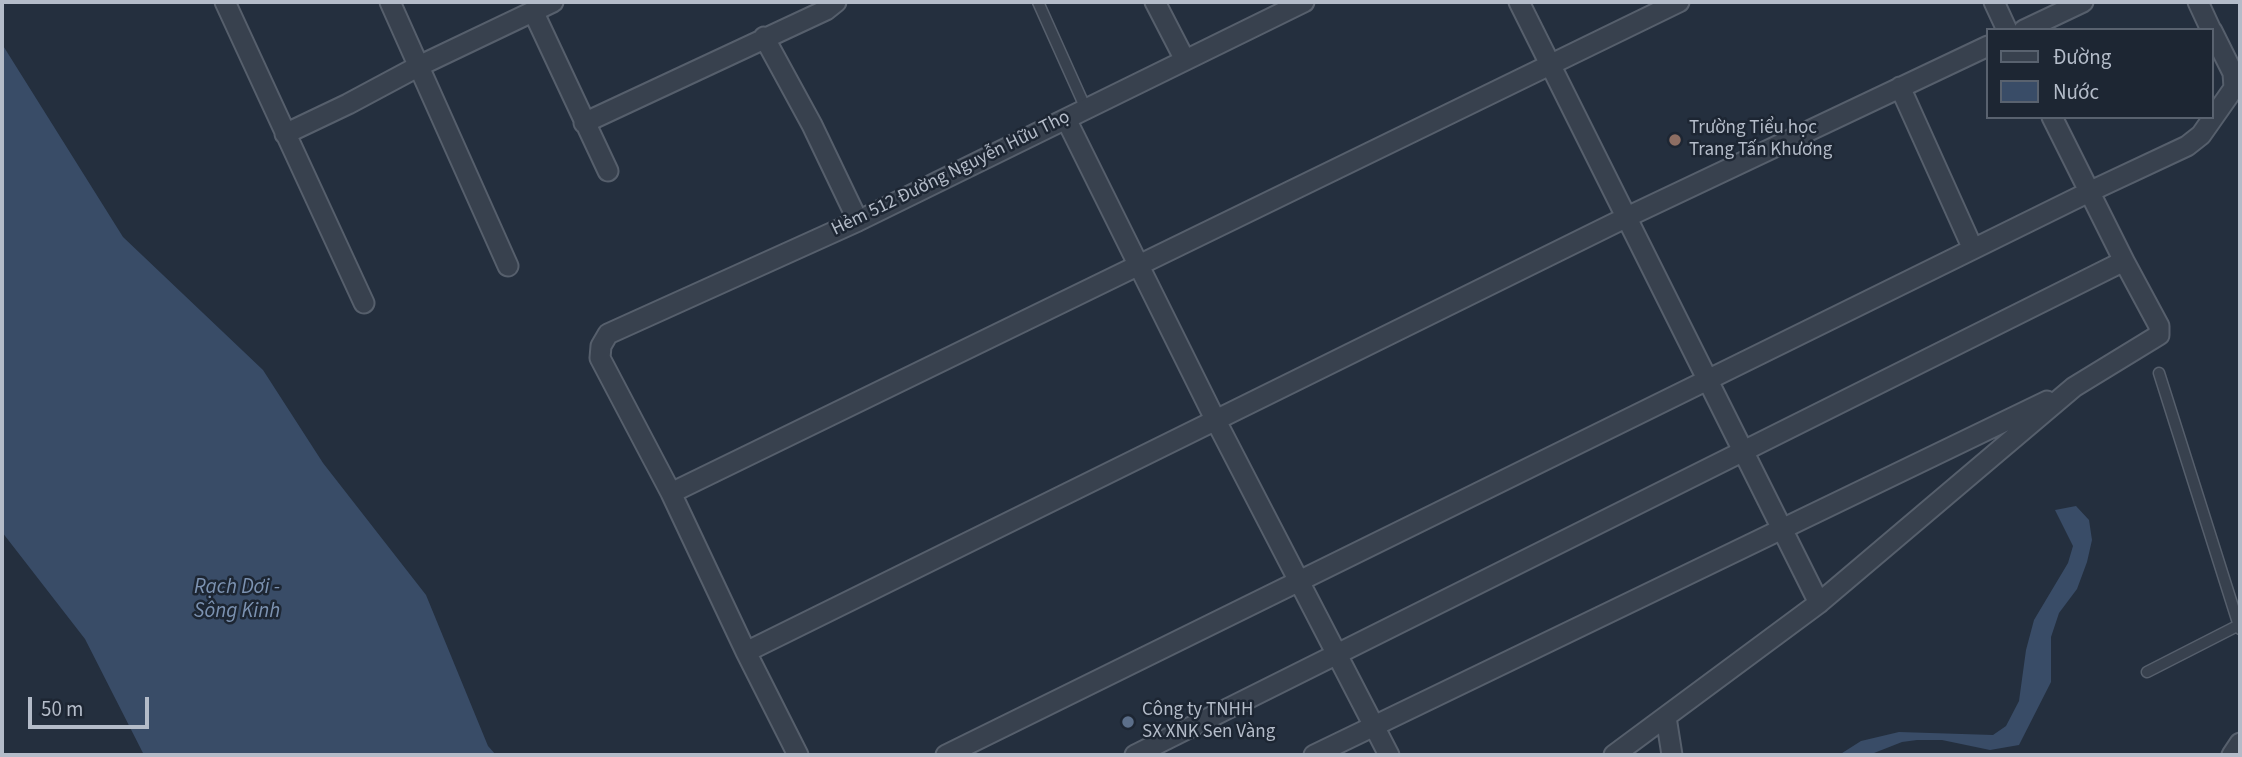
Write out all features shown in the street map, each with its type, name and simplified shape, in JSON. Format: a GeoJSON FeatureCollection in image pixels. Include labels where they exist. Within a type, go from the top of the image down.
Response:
{"type":"FeatureCollection","features":[{"type":"Feature","properties":{"kind":"street"},"geometry":{"type":"LineString","coordinates":[[225,2],[365,303]]}},
{"type":"Feature","properties":{"kind":"street"},"geometry":{"type":"LineString","coordinates":[[390,2],[508,266]]}},
{"type":"Feature","properties":{"kind":"street"},"geometry":{"type":"LineString","coordinates":[[285,134],[553,2]]}},
{"type":"Feature","properties":{"kind":"street"},"geometry":{"type":"LineString","coordinates":[[584,123],[826,10],[836,2]]}},
{"type":"Feature","properties":{"kind":"street"},"geometry":{"type":"LineString","coordinates":[[1155,2],[1185,60]]}},
{"type":"Feature","properties":{"kind":"street","name":"Hẻm 512 Đường Nguyễn Hữu Thọ"},"geometry":{"type":"LineString","coordinates":[[671,493],[600,358],[601,346],[608,334],[858,221],[1304,2]]}},
{"type":"Feature","properties":{"kind":"street"},"geometry":{"type":"LineString","coordinates":[[1519,2],[1819,603]]}},
{"type":"Feature","properties":{"kind":"street"},"geometry":{"type":"LineString","coordinates":[[798,755],[746,653],[671,493],[1679,2]]}},
{"type":"Feature","properties":{"kind":"street"},"geometry":{"type":"LineString","coordinates":[[1994,2],[2006,28]]}},
{"type":"Feature","properties":{"kind":"street"},"geometry":{"type":"LineString","coordinates":[[2028,28],[2083,2]]}},
{"type":"Feature","properties":{"kind":"street"},"geometry":{"type":"LineString","coordinates":[[2198,2],[2211,28]]}},
{"type":"Feature","properties":{"kind":"street"},"geometry":{"type":"LineString","coordinates":[[533,11],[608,171]]}},
{"type":"Feature","properties":{"kind":"street"},"geometry":{"type":"LineString","coordinates":[[2214,35],[2235,80],[2234,88],[2214,116]]}},
{"type":"Feature","properties":{"kind":"street"},"geometry":{"type":"LineString","coordinates":[[765,37],[812,125],[858,221]]}},
{"type":"Feature","properties":{"kind":"street"},"geometry":{"type":"LineString","coordinates":[[746,653],[1625,218],[1986,47]]}},
{"type":"Feature","properties":{"kind":"street"},"geometry":{"type":"LineString","coordinates":[[1899,87],[1973,249]]}},
{"type":"Feature","properties":{"kind":"street"},"geometry":{"type":"LineString","coordinates":[[1066,119],[1216,419],[1389,755]]}},
{"type":"Feature","properties":{"kind":"street"},"geometry":{"type":"LineString","coordinates":[[1314,755],[2074,387],[2159,335],[2159,326],[2053,119]]}},
{"type":"Feature","properties":{"kind":"street"},"geometry":{"type":"LineString","coordinates":[[946,755],[2187,146],[2201,135],[2212,119]]}},
{"type":"Feature","properties":{"kind":"street"},"geometry":{"type":"LineString","coordinates":[[1135,755],[2124,261]]}},
{"type":"Feature","properties":{"kind":"street"},"geometry":{"type":"LineString","coordinates":[[1615,755],[1819,603],[2074,387]]}},
{"type":"Feature","properties":{"kind":"street"},"geometry":{"type":"LineString","coordinates":[[1666,717],[1672,755]]}},
{"type":"Feature","properties":{"kind":"street"},"geometry":{"type":"LineString","coordinates":[[2232,755],[2240,743]]}},
{"type":"Feature","properties":{"kind":"lane"},"geometry":{"type":"LineString","coordinates":[[1038,2],[1086,109]]}},
{"type":"Feature","properties":{"kind":"lane"},"geometry":{"type":"LineString","coordinates":[[2147,672],[2240,627],[2160,373]]}},
{"type":"Feature","properties":{"kind":"water","name":"Rạch Dơi - Sông Kinh"},"geometry":{"type":"Polygon","coordinates":[[[2,44],[123,237],[263,370],[323,463],[426,595],[488,746],[496,755],[144,755],[85,639],[2,532],[2,44]]]}},
{"type":"Feature","properties":{"kind":"water"},"geometry":{"type":"Polygon","coordinates":[[[2076,506],[2089,520],[2092,540],[2087,562],[2077,589],[2059,613],[2051,637],[2051,682],[2019,745],[1990,750],[1942,740],[1917,740],[1902,742],[1869,755],[1839,755],[1861,741],[1899,732],[1993,735],[2006,726],[2019,701],[2026,650],[2034,620],[2068,563],[2073,546],[2055,510],[2076,506]]]}},
{"type":"Feature","properties":{"kind":"place","name":"Trường Tiểu học Trang Tấn Khương"},"geometry":{"type":"Point","coordinates":[1675,140]}},
{"type":"Feature","properties":{"kind":"place","name":"Công ty TNHH SX XNK Sen Vàng"},"geometry":{"type":"Point","coordinates":[1128,722]}}]}
